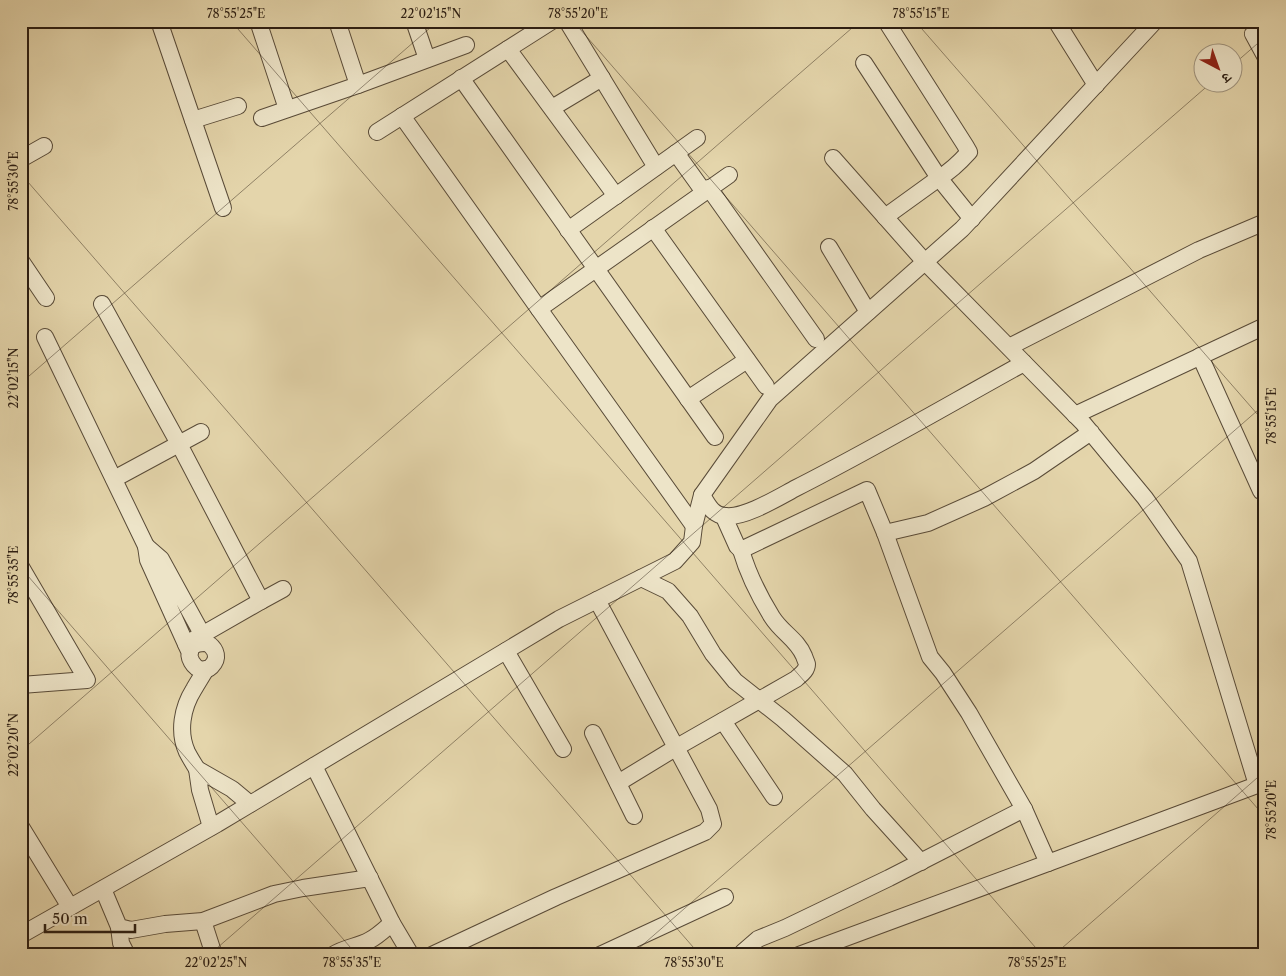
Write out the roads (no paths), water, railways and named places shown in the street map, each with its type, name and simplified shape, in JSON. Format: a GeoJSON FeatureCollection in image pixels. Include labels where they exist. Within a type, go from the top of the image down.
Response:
{"type":"FeatureCollection","features":[{"type":"Feature","properties":{"kind":"street"},"geometry":{"type":"LineString","coordinates":[[159,21],[224,208]]}},
{"type":"Feature","properties":{"kind":"street"},"geometry":{"type":"LineString","coordinates":[[258,21],[286,109]]}},
{"type":"Feature","properties":{"kind":"street"},"geometry":{"type":"LineString","coordinates":[[337,21],[358,85]]}},
{"type":"Feature","properties":{"kind":"street"},"geometry":{"type":"LineString","coordinates":[[414,21],[427,59]]}},
{"type":"Feature","properties":{"kind":"street"},"geometry":{"type":"LineString","coordinates":[[377,132],[552,21]]}},
{"type":"Feature","properties":{"kind":"street"},"geometry":{"type":"LineString","coordinates":[[567,21],[656,167]]}},
{"type":"Feature","properties":{"kind":"street"},"geometry":{"type":"LineString","coordinates":[[885,217],[946,174],[968,152],[886,21]]}},
{"type":"Feature","properties":{"kind":"street"},"geometry":{"type":"LineString","coordinates":[[1056,21],[1096,85]]}},
{"type":"Feature","properties":{"kind":"street"},"geometry":{"type":"LineString","coordinates":[[21,934],[211,827],[559,619],[675,561],[692,542],[702,495],[770,399],[962,229],[1155,21]]}},
{"type":"Feature","properties":{"kind":"street"},"geometry":{"type":"LineString","coordinates":[[1265,23],[1253,34],[1265,56]]}},
{"type":"Feature","properties":{"kind":"street"},"geometry":{"type":"LineString","coordinates":[[262,118],[466,45]]}},
{"type":"Feature","properties":{"kind":"street"},"geometry":{"type":"LineString","coordinates":[[508,49],[616,196]]}},
{"type":"Feature","properties":{"kind":"street"},"geometry":{"type":"LineString","coordinates":[[864,63],[939,178],[972,219]]}},
{"type":"Feature","properties":{"kind":"street"},"geometry":{"type":"LineString","coordinates":[[461,78],[715,437]]}},
{"type":"Feature","properties":{"kind":"street"},"geometry":{"type":"LineString","coordinates":[[552,108],[602,78]]}},
{"type":"Feature","properties":{"kind":"street"},"geometry":{"type":"LineString","coordinates":[[193,120],[238,106]]}},
{"type":"Feature","properties":{"kind":"street"},"geometry":{"type":"LineString","coordinates":[[402,116],[694,526]]}},
{"type":"Feature","properties":{"kind":"street"},"geometry":{"type":"LineString","coordinates":[[568,230],[697,138]]}},
{"type":"Feature","properties":{"kind":"street"},"geometry":{"type":"LineString","coordinates":[[21,159],[44,146]]}},
{"type":"Feature","properties":{"kind":"street"},"geometry":{"type":"LineString","coordinates":[[676,153],[707,190],[816,339]]}},
{"type":"Feature","properties":{"kind":"street"},"geometry":{"type":"LineString","coordinates":[[799,955],[1257,784],[1189,561],[1145,498],[1091,432],[925,262],[833,158]]}},
{"type":"Feature","properties":{"kind":"street"},"geometry":{"type":"LineString","coordinates":[[538,309],[729,174]]}},
{"type":"Feature","properties":{"kind":"street"},"geometry":{"type":"LineString","coordinates":[[1009,347],[1199,250],[1265,222]]}},
{"type":"Feature","properties":{"kind":"street"},"geometry":{"type":"LineString","coordinates":[[653,228],[766,386]]}},
{"type":"Feature","properties":{"kind":"street"},"geometry":{"type":"LineString","coordinates":[[828,247],[868,312]]}},
{"type":"Feature","properties":{"kind":"street"},"geometry":{"type":"LineString","coordinates":[[21,261],[46,298]]}},
{"type":"Feature","properties":{"kind":"street"},"geometry":{"type":"LineString","coordinates":[[102,304],[179,444],[261,601]]}},
{"type":"Feature","properties":{"kind":"street"},"geometry":{"type":"LineString","coordinates":[[1075,415],[1265,326]]}},
{"type":"Feature","properties":{"kind":"street"},"geometry":{"type":"LineString","coordinates":[[45,336],[146,546],[148,560],[188,649],[191,662],[197,668],[206,669]]}},
{"type":"Feature","properties":{"kind":"street"},"geometry":{"type":"LineString","coordinates":[[1200,356],[1260,491]]}},
{"type":"Feature","properties":{"kind":"street"},"geometry":{"type":"LineString","coordinates":[[688,399],[747,360]]}},
{"type":"Feature","properties":{"kind":"street"},"geometry":{"type":"LineString","coordinates":[[702,495],[711,510],[724,516],[739,516],[774,500],[1024,363]]}},
{"type":"Feature","properties":{"kind":"street"},"geometry":{"type":"LineString","coordinates":[[114,479],[201,432]]}},
{"type":"Feature","properties":{"kind":"street"},"geometry":{"type":"LineString","coordinates":[[885,533],[928,523],[984,498],[1034,471],[1091,432]]}},
{"type":"Feature","properties":{"kind":"street"},"geometry":{"type":"LineString","coordinates":[[741,550],[867,490],[885,533],[930,658],[943,673],[969,713],[1024,809],[1048,862]]}},
{"type":"Feature","properties":{"kind":"street"},"geometry":{"type":"LineString","coordinates":[[618,783],[796,679],[804,672],[807,664],[802,650],[796,641],[785,633],[773,619],[762,600],[724,516]]}},
{"type":"Feature","properties":{"kind":"street"},"geometry":{"type":"LineString","coordinates":[[146,546],[161,558],[204,639],[214,648],[216,656],[213,664],[206,669],[193,690],[184,711],[182,732],[187,751],[197,769],[200,790],[211,827]]}},
{"type":"Feature","properties":{"kind":"street"},"geometry":{"type":"LineString","coordinates":[[21,567],[86,680],[21,685]]}},
{"type":"Feature","properties":{"kind":"street"},"geometry":{"type":"LineString","coordinates":[[641,578],[668,591],[690,616],[713,654],[735,681],[846,774],[873,809],[920,862]]}},
{"type":"Feature","properties":{"kind":"street"},"geometry":{"type":"LineString","coordinates":[[188,649],[192,649],[261,601],[283,589]]}},
{"type":"Feature","properties":{"kind":"street"},"geometry":{"type":"LineString","coordinates":[[432,955],[556,897],[705,832],[713,824],[709,809],[677,747],[597,600]]}},
{"type":"Feature","properties":{"kind":"street"},"geometry":{"type":"LineString","coordinates":[[506,651],[563,749]]}},
{"type":"Feature","properties":{"kind":"street"},"geometry":{"type":"LineString","coordinates":[[723,721],[774,797]]}},
{"type":"Feature","properties":{"kind":"street"},"geometry":{"type":"LineString","coordinates":[[593,733],[634,816]]}},
{"type":"Feature","properties":{"kind":"street"},"geometry":{"type":"LineString","coordinates":[[314,766],[392,923],[411,955]]}},
{"type":"Feature","properties":{"kind":"street"},"geometry":{"type":"LineString","coordinates":[[197,769],[232,789],[250,804]]}},
{"type":"Feature","properties":{"kind":"street"},"geometry":{"type":"LineString","coordinates":[[742,955],[758,939],[786,928],[1024,809]]}},
{"type":"Feature","properties":{"kind":"street"},"geometry":{"type":"LineString","coordinates":[[21,828],[70,907]]}},
{"type":"Feature","properties":{"kind":"street"},"geometry":{"type":"LineString","coordinates":[[119,927],[130,930],[165,924],[203,921],[274,894],[370,878]]}},
{"type":"Feature","properties":{"kind":"street"},"geometry":{"type":"LineString","coordinates":[[102,888],[119,927],[121,943],[127,955]]}},
{"type":"Feature","properties":{"kind":"street"},"geometry":{"type":"LineString","coordinates":[[600,955],[726,897]]}},
{"type":"Feature","properties":{"kind":"street"},"geometry":{"type":"LineString","coordinates":[[203,921],[214,955]]}},
{"type":"Feature","properties":{"kind":"street"},"geometry":{"type":"LineString","coordinates":[[333,955],[342,949],[370,940],[392,923]]}}]}
